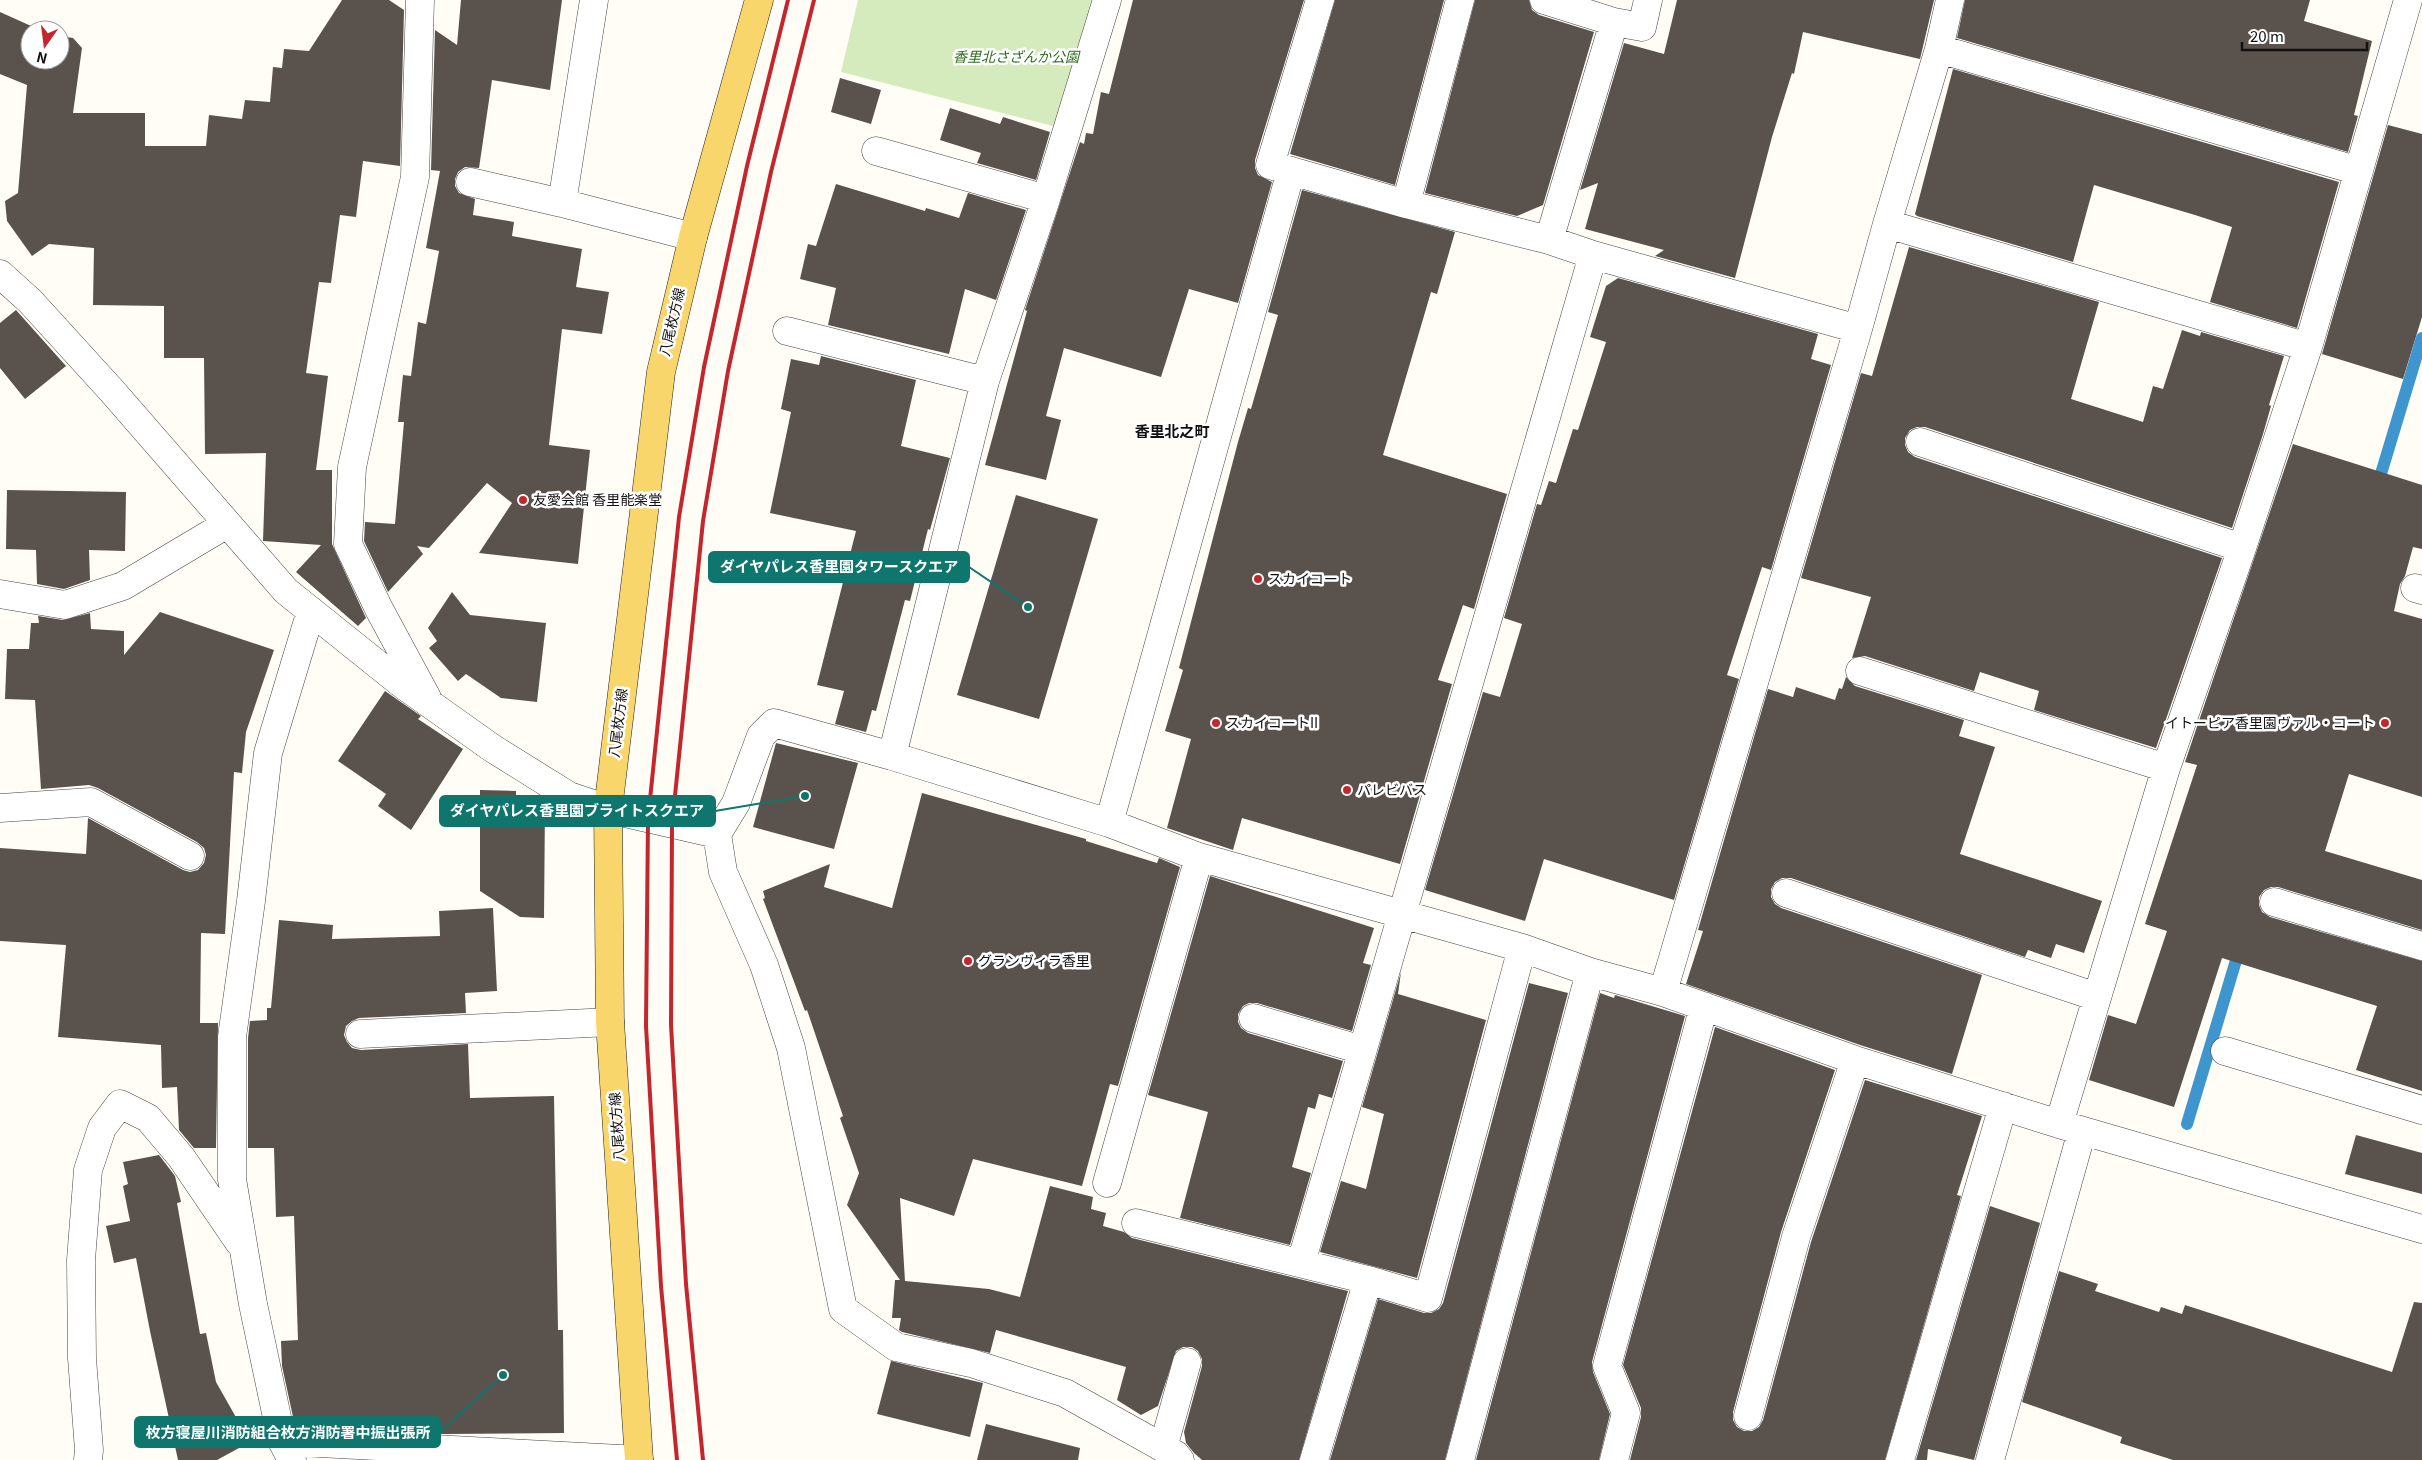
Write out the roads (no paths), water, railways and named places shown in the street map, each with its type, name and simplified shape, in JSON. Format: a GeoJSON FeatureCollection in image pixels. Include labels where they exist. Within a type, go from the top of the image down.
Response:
{"type":"FeatureCollection","features":[{"type":"Feature","properties":{"kind":"main road","name":"八尾枚方線"},"geometry":{"type":"LineString","coordinates":[[639,1460],[610,1022],[608,809],[661,372],[692,237],[759,0]]}},
{"type":"Feature","properties":{"kind":"street"},"geometry":{"type":"LineString","coordinates":[[420,0],[415,177],[352,466],[348,544],[379,609],[429,702]]}},
{"type":"Feature","properties":{"kind":"street"},"geometry":{"type":"LineString","coordinates":[[562,203],[594,0]]}},
{"type":"Feature","properties":{"kind":"street"},"geometry":{"type":"LineString","coordinates":[[892,756],[985,380],[1046,199],[1106,0]]}},
{"type":"Feature","properties":{"kind":"street"},"geometry":{"type":"LineString","coordinates":[[1320,0],[1270,165],[1406,204],[1549,240],[1858,329]]}},
{"type":"Feature","properties":{"kind":"street"},"geometry":{"type":"LineString","coordinates":[[1406,204],[1460,0]]}},
{"type":"Feature","properties":{"kind":"street"},"geometry":{"type":"LineString","coordinates":[[1544,0],[1614,22],[1642,27],[1648,0]]}},
{"type":"Feature","properties":{"kind":"street"},"geometry":{"type":"LineString","coordinates":[[1662,992],[1940,48],[1950,0]]}},
{"type":"Feature","properties":{"kind":"street"},"geometry":{"type":"LineString","coordinates":[[1990,1460],[2070,1127],[2097,996],[2166,768],[2242,548],[2308,347],[2408,0]]}},
{"type":"Feature","properties":{"kind":"street"},"geometry":{"type":"LineString","coordinates":[[1549,240],[1614,22]]}},
{"type":"Feature","properties":{"kind":"street"},"geometry":{"type":"LineString","coordinates":[[1940,48],[2359,171]]}},
{"type":"Feature","properties":{"kind":"street"},"geometry":{"type":"LineString","coordinates":[[876,151],[1046,199]]}},
{"type":"Feature","properties":{"kind":"street"},"geometry":{"type":"LineString","coordinates":[[1109,823],[1291,171]]}},
{"type":"Feature","properties":{"kind":"street"},"geometry":{"type":"LineString","coordinates":[[470,182],[562,203],[692,237]]}},
{"type":"Feature","properties":{"kind":"street"},"geometry":{"type":"LineString","coordinates":[[1887,224],[2308,347]]}},
{"type":"Feature","properties":{"kind":"street"},"geometry":{"type":"LineString","coordinates":[[1301,1263],[1593,254]]}},
{"type":"Feature","properties":{"kind":"street"},"geometry":{"type":"LineString","coordinates":[[0,274],[30,301],[112,391],[286,591],[402,684],[492,748],[569,796],[608,809],[717,834]]}},
{"type":"Feature","properties":{"kind":"street"},"geometry":{"type":"LineString","coordinates":[[787,331],[985,380]]}},
{"type":"Feature","properties":{"kind":"street"},"geometry":{"type":"LineString","coordinates":[[1920,442],[2242,548]]}},
{"type":"Feature","properties":{"kind":"street"},"geometry":{"type":"LineString","coordinates":[[0,594],[64,605],[123,586],[227,524]]}},
{"type":"Feature","properties":{"kind":"street"},"geometry":{"type":"LineString","coordinates":[[311,611],[268,753],[251,901],[232,1037],[232,1179],[244,1249],[287,1450],[639,1460]]}},
{"type":"Feature","properties":{"kind":"street"},"geometry":{"type":"LineString","coordinates":[[1860,672],[2166,768]]}},
{"type":"Feature","properties":{"kind":"street"},"geometry":{"type":"LineString","coordinates":[[1187,1362],[1172,1454],[1065,1393],[971,1363],[896,1347],[842,1309],[791,1048],[764,965],[723,872],[717,834],[736,803],[760,736],[774,723],[892,756],[1109,823],[1199,857],[1522,948],[1590,972],[1704,1006],[1855,1060],[2070,1127],[2422,1229]]}},
{"type":"Feature","properties":{"kind":"street"},"geometry":{"type":"LineString","coordinates":[[0,808],[91,802],[190,856]]}},
{"type":"Feature","properties":{"kind":"street"},"geometry":{"type":"LineString","coordinates":[[1107,1183],[1199,857]]}},
{"type":"Feature","properties":{"kind":"street"},"geometry":{"type":"LineString","coordinates":[[1786,893],[2097,996]]}},
{"type":"Feature","properties":{"kind":"street"},"geometry":{"type":"LineString","coordinates":[[2274,902],[2422,946]]}},
{"type":"Feature","properties":{"kind":"street"},"geometry":{"type":"LineString","coordinates":[[1136,1224],[1301,1263],[1428,1298],[1522,948]]}},
{"type":"Feature","properties":{"kind":"street"},"geometry":{"type":"LineString","coordinates":[[1460,1460],[1590,972]]}},
{"type":"Feature","properties":{"kind":"street"},"geometry":{"type":"LineString","coordinates":[[1614,1460],[1626,1413],[1607,1366],[1704,1006]]}},
{"type":"Feature","properties":{"kind":"street"},"geometry":{"type":"LineString","coordinates":[[1253,1018],[1362,1050]]}},
{"type":"Feature","properties":{"kind":"street"},"geometry":{"type":"LineString","coordinates":[[360,1034],[610,1022]]}},
{"type":"Feature","properties":{"kind":"street"},"geometry":{"type":"LineString","coordinates":[[2225,1051],[2422,1110]]}},
{"type":"Feature","properties":{"kind":"street"},"geometry":{"type":"LineString","coordinates":[[1748,1416],[1796,1237],[1855,1060]]}},
{"type":"Feature","properties":{"kind":"street"},"geometry":{"type":"LineString","coordinates":[[88,1460],[89,1450],[82,1358],[81,1260],[88,1170],[102,1128],[120,1104],[148,1118],[176,1150],[244,1249]]}},
{"type":"Feature","properties":{"kind":"street"},"geometry":{"type":"LineString","coordinates":[[1900,1460],[2003,1106]]}},
{"type":"Feature","properties":{"kind":"street"},"geometry":{"type":"LineString","coordinates":[[1314,1460],[1368,1280]]}},
{"type":"Feature","properties":{"kind":"waterway"},"geometry":{"type":"LineString","coordinates":[[2377,487],[2422,338]]}},
{"type":"Feature","properties":{"kind":"waterway"},"geometry":{"type":"LineString","coordinates":[[2187,1124],[2240,947]]}},
{"type":"Feature","properties":{"kind":"railway"},"geometry":{"type":"LineString","coordinates":[[677,1460],[661,1286],[646,1026],[648,819],[679,517],[704,367],[747,166],[788,0]]}},
{"type":"Feature","properties":{"kind":"railway"},"geometry":{"type":"LineString","coordinates":[[703,1460],[686,1284],[671,1025],[672,825],[703,521],[728,371],[771,172],[814,0]]}},
{"type":"Feature","properties":{"kind":"place","name":"友愛会館 香里能楽堂"},"geometry":{"type":"Point","coordinates":[523,500]}},
{"type":"Feature","properties":{"kind":"place","name":"スカイコート"},"geometry":{"type":"Point","coordinates":[1258,579]}},
{"type":"Feature","properties":{"kind":"place","name":"ダイヤパレス香里園タワースクエア"},"geometry":{"type":"Point","coordinates":[1028,607]}},
{"type":"Feature","properties":{"kind":"place","name":"スカイコートII"},"geometry":{"type":"Point","coordinates":[1216,723]}},
{"type":"Feature","properties":{"kind":"place","name":"イトーピア香里園ヴァル・コート"},"geometry":{"type":"Point","coordinates":[2385,723]}},
{"type":"Feature","properties":{"kind":"place","name":"パレビバス"},"geometry":{"type":"Point","coordinates":[1347,790]}},
{"type":"Feature","properties":{"kind":"place","name":"ダイヤパレス香里園ブライトスクエア"},"geometry":{"type":"Point","coordinates":[805,796]}},
{"type":"Feature","properties":{"kind":"place","name":"グランヴィラ香里"},"geometry":{"type":"Point","coordinates":[968,961]}},
{"type":"Feature","properties":{"kind":"place","name":"枚方寝屋川消防組合枚方消防署中振出張所"},"geometry":{"type":"Point","coordinates":[503,1375]}},
{"type":"Feature","properties":{"kind":"district","name":"香里北之町"},"geometry":{"type":"Point","coordinates":[1172,432]}},
{"type":"Feature","properties":{"kind":"park label","name":"香里北さざんか公園"},"geometry":{"type":"Point","coordinates":[1016,57]}}]}
